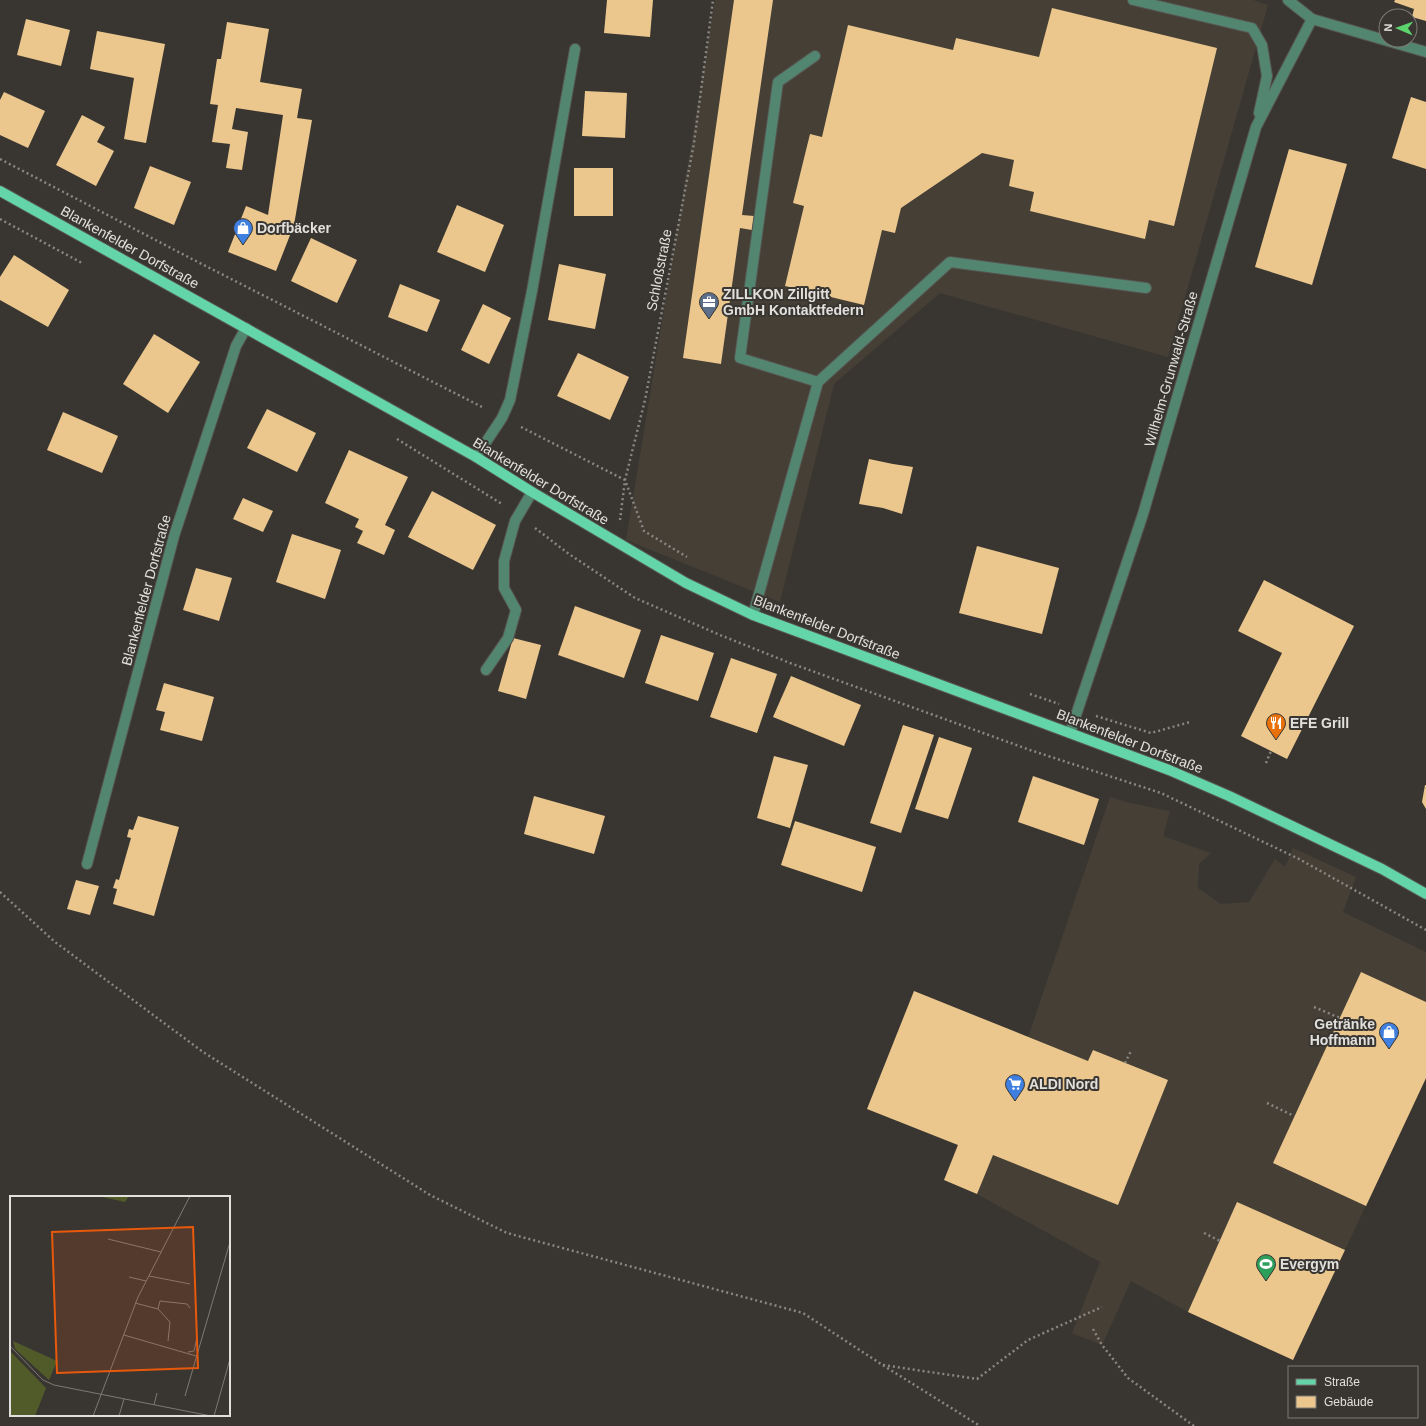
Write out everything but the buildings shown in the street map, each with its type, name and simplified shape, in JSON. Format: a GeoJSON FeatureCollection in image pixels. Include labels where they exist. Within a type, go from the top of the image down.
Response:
{"type":"FeatureCollection","features":[{"type":"Feature","properties":{"kind":"main road","name":"Blankenfelder Dorfstraße"},"geometry":{"type":"LineString","coordinates":[[0,191],[476,457],[532,492],[686,583],[753,615],[1170,770],[1229,796],[1382,869],[1426,894]]}},
{"type":"Feature","properties":{"kind":"street"},"geometry":{"type":"LineString","coordinates":[[1133,0],[1228,24],[1252,28],[1262,44],[1267,76],[1256,127]]}},
{"type":"Feature","properties":{"kind":"street"},"geometry":{"type":"LineString","coordinates":[[1288,0],[1312,19],[1426,52]]}},
{"type":"Feature","properties":{"kind":"street","name":"Wilhelm-Grunwald-Straße"},"geometry":{"type":"LineString","coordinates":[[1070,733],[1143,514],[1256,127],[1312,19]]}},
{"type":"Feature","properties":{"kind":"street"},"geometry":{"type":"LineString","coordinates":[[476,457],[502,418],[510,400],[532,291],[575,49]]}},
{"type":"Feature","properties":{"kind":"street"},"geometry":{"type":"LineString","coordinates":[[816,56],[778,82],[740,358],[818,382]]}},
{"type":"Feature","properties":{"kind":"street"},"geometry":{"type":"LineString","coordinates":[[753,615],[818,382],[950,262],[1146,288]]}},
{"type":"Feature","properties":{"kind":"street","name":"Blankenfelder Dorfstraße"},"geometry":{"type":"LineString","coordinates":[[87,864],[174,536],[236,346],[246,328]]}},
{"type":"Feature","properties":{"kind":"street"},"geometry":{"type":"LineString","coordinates":[[486,670],[508,638],[516,610],[504,588],[504,561],[515,521],[532,492]]}},
{"type":"Feature","properties":{"kind":"path","name":"Schloßstraße"},"geometry":{"type":"LineString","coordinates":[[617,543],[625,480],[644,400],[694,143],[713,0]]}},
{"type":"Feature","properties":{"kind":"path"},"geometry":{"type":"LineString","coordinates":[[0,159],[158,242],[625,480],[644,531],[690,559]]}},
{"type":"Feature","properties":{"kind":"path"},"geometry":{"type":"LineString","coordinates":[[1026,692],[1078,710],[1151,732],[1190,722]]}},
{"type":"Feature","properties":{"kind":"path"},"geometry":{"type":"LineString","coordinates":[[1266,763],[1272,751]]}},
{"type":"Feature","properties":{"kind":"path"},"geometry":{"type":"LineString","coordinates":[[0,892],[55,942],[203,1052],[430,1195],[507,1233],[803,1313],[980,1426]]}},
{"type":"Feature","properties":{"kind":"path"},"geometry":{"type":"LineString","coordinates":[[1314,1007],[1340,1018]]}},
{"type":"Feature","properties":{"kind":"path"},"geometry":{"type":"LineString","coordinates":[[1126,1063],[1131,1051]]}},
{"type":"Feature","properties":{"kind":"path"},"geometry":{"type":"LineString","coordinates":[[1267,1103],[1294,1116]]}},
{"type":"Feature","properties":{"kind":"path"},"geometry":{"type":"LineString","coordinates":[[1204,1233],[1220,1241]]}},
{"type":"Feature","properties":{"kind":"path"},"geometry":{"type":"LineString","coordinates":[[881,1364],[977,1379],[1028,1340],[1102,1307]]}},
{"type":"Feature","properties":{"kind":"path"},"geometry":{"type":"LineString","coordinates":[[1093,1329],[1102,1345],[1128,1378],[1194,1426]]}},
{"type":"Feature","properties":{"kind":"shaded area"},"geometry":{"type":"Polygon","coordinates":[[[715,0],[1253,0],[1268,5],[1168,357],[940,293],[834,384],[780,602],[626,540],[715,0]]]}},
{"type":"Feature","properties":{"kind":"shaded area"},"geometry":{"type":"Polygon","coordinates":[[[1110,797],[1126,802],[1170,811],[1163,836],[1211,853],[1199,864],[1198,888],[1221,904],[1249,902],[1275,859],[1285,867],[1293,848],[1356,877],[1343,912],[1426,952],[1426,1078],[1293,1360],[1188,1312],[1131,1281],[1102,1345],[1072,1333],[1100,1262],[977,1194],[944,1180],[957,1145],[867,1109],[914,991],[1028,1037],[1110,797]]]}},
{"type":"Feature","properties":{"kind":"place","name":"Dorfbäcker"},"geometry":{"type":"Point","coordinates":[243,245]}},
{"type":"Feature","properties":{"kind":"place","name":"ZILLKON Zillgitt GmbH Kontaktfedern"},"geometry":{"type":"Point","coordinates":[709,319]}},
{"type":"Feature","properties":{"kind":"place","name":"EFE Grill"},"geometry":{"type":"Point","coordinates":[1276,740]}},
{"type":"Feature","properties":{"kind":"place","name":"Getränke Hoffmann"},"geometry":{"type":"Point","coordinates":[1389,1049]}},
{"type":"Feature","properties":{"kind":"place","name":"ALDI Nord"},"geometry":{"type":"Point","coordinates":[1015,1101]}},
{"type":"Feature","properties":{"kind":"place","name":"Evergym"},"geometry":{"type":"Point","coordinates":[1266,1281]}}]}
